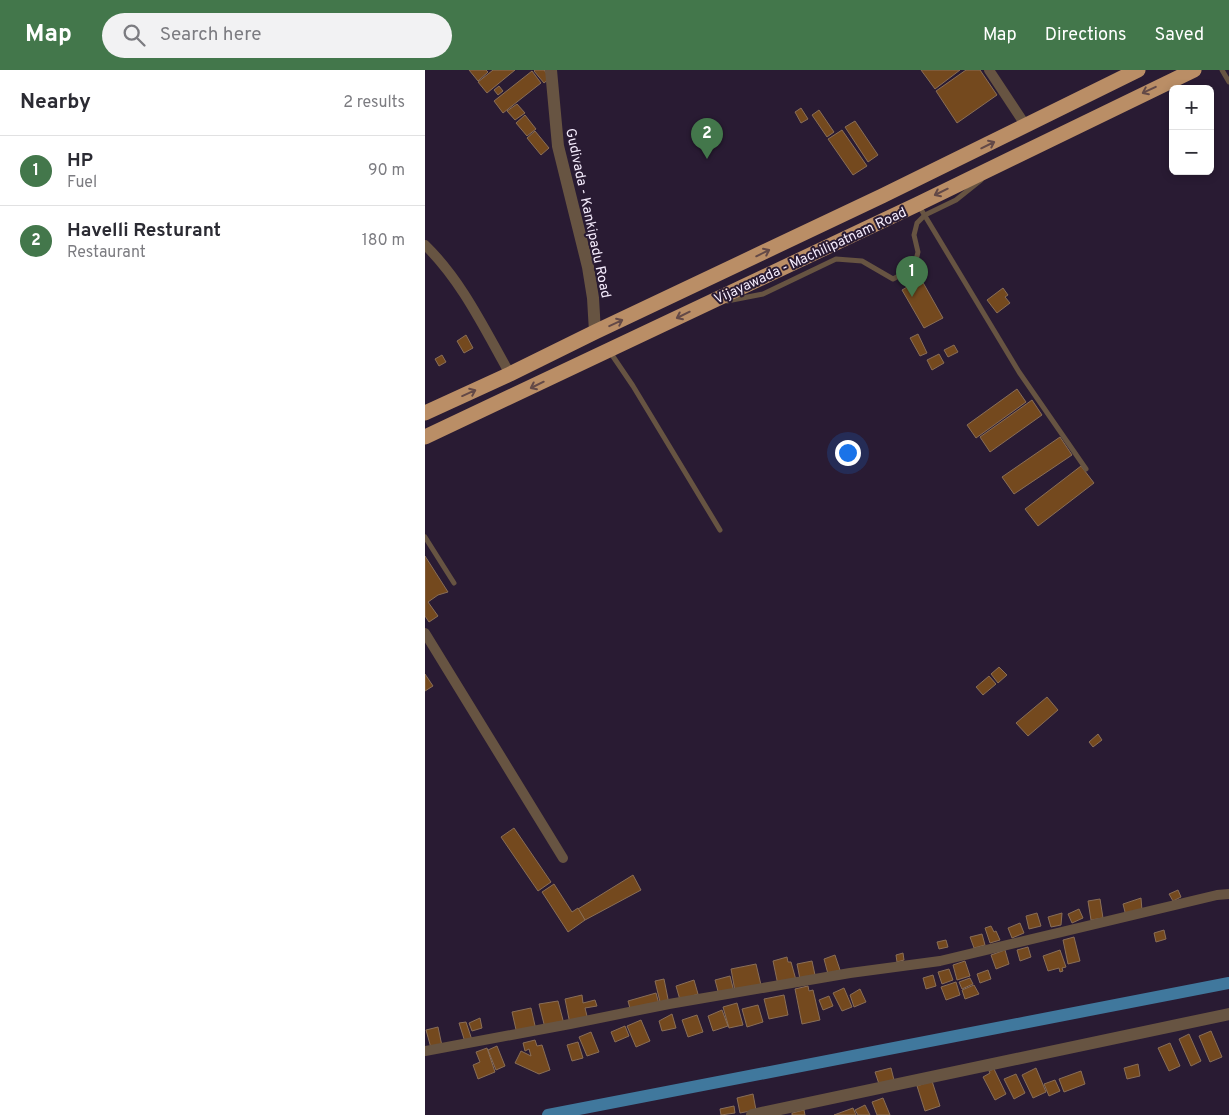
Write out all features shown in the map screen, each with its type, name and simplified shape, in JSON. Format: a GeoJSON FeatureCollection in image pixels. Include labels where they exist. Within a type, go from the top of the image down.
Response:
{"type":"FeatureCollection","features":[{"type":"Feature","properties":{"kind":"highway","name":"Vijayawada - Machilipatnam Road"},"geometry":{"type":"LineString","coordinates":[[425,438],[704,305],[921,210],[1007,160],[1194,70]]}},
{"type":"Feature","properties":{"kind":"highway","name":"Vijayawada - Machilipatnam Road"},"geometry":{"type":"LineString","coordinates":[[425,413],[1026,126],[1129,72]]}},
{"type":"Feature","properties":{"kind":"street","name":"Gudivada - Kankipadu Road"},"geometry":{"type":"LineString","coordinates":[[551,70],[558,146],[588,267],[593,298],[595,332]]}},
{"type":"Feature","properties":{"kind":"street"},"geometry":{"type":"LineString","coordinates":[[989,70],[1026,126]]}},
{"type":"Feature","properties":{"kind":"street"},"geometry":{"type":"LineString","coordinates":[[425,245],[451,275],[510,374]]}},
{"type":"Feature","properties":{"kind":"street"},"geometry":{"type":"LineString","coordinates":[[425,633],[563,858]]}},
{"type":"Feature","properties":{"kind":"street"},"geometry":{"type":"LineString","coordinates":[[425,1051],[669,1004],[850,973],[940,961],[1217,895],[1229,894]]}},
{"type":"Feature","properties":{"kind":"street"},"geometry":{"type":"LineString","coordinates":[[753,1115],[1229,1014]]}},
{"type":"Feature","properties":{"kind":"lane"},"geometry":{"type":"LineString","coordinates":[[1221,70],[1229,82]]}},
{"type":"Feature","properties":{"kind":"lane"},"geometry":{"type":"LineString","coordinates":[[704,305],[763,294],[836,260],[862,261],[893,279],[914,268],[918,252],[914,235],[921,210]]}},
{"type":"Feature","properties":{"kind":"lane"},"geometry":{"type":"LineString","coordinates":[[921,210],[1019,372],[1086,469]]}},
{"type":"Feature","properties":{"kind":"lane"},"geometry":{"type":"LineString","coordinates":[[609,350],[633,386],[720,530]]}},
{"type":"Feature","properties":{"kind":"lane"},"geometry":{"type":"LineString","coordinates":[[425,537],[454,583]]}},
{"type":"Feature","properties":{"kind":"building"},"geometry":{"type":"Polygon","coordinates":[[[469,70],[486,70],[488,72],[478,81],[469,70]]]}},
{"type":"Feature","properties":{"kind":"building"},"geometry":{"type":"Polygon","coordinates":[[[493,70],[515,70],[487,93],[478,82],[493,70]]]}},
{"type":"Feature","properties":{"kind":"building"},"geometry":{"type":"Polygon","coordinates":[[[535,70],[544,70],[550,78],[544,83],[535,70]]]}},
{"type":"Feature","properties":{"kind":"building"},"geometry":{"type":"Polygon","coordinates":[[[921,70],[960,70],[935,89],[921,70]]]}},
{"type":"Feature","properties":{"kind":"building"},"geometry":{"type":"Polygon","coordinates":[[[966,70],[980,70],[997,95],[957,123],[936,91],[966,70]]]}},
{"type":"Feature","properties":{"kind":"building"},"geometry":{"type":"Polygon","coordinates":[[[532,71],[541,83],[503,113],[494,101],[532,71]]]}},
{"type":"Feature","properties":{"kind":"building"},"geometry":{"type":"Polygon","coordinates":[[[499,86],[503,91],[498,95],[494,90],[499,86]]]}},
{"type":"Feature","properties":{"kind":"building"},"geometry":{"type":"Polygon","coordinates":[[[517,104],[525,113],[515,120],[507,111],[517,104]]]}},
{"type":"Feature","properties":{"kind":"building"},"geometry":{"type":"Polygon","coordinates":[[[801,108],[808,119],[801,123],[795,112],[801,108]]]}},
{"type":"Feature","properties":{"kind":"building"},"geometry":{"type":"Polygon","coordinates":[[[819,110],[834,132],[827,137],[812,115],[819,110]]]}},
{"type":"Feature","properties":{"kind":"building"},"geometry":{"type":"Polygon","coordinates":[[[525,115],[536,129],[527,136],[516,123],[525,115]]]}},
{"type":"Feature","properties":{"kind":"building"},"geometry":{"type":"Polygon","coordinates":[[[855,121],[878,155],[868,162],[845,127],[855,121]]]}},
{"type":"Feature","properties":{"kind":"building"},"geometry":{"type":"Polygon","coordinates":[[[842,130],[867,166],[853,175],[828,139],[842,130]]]}},
{"type":"Feature","properties":{"kind":"building"},"geometry":{"type":"Polygon","coordinates":[[[535,131],[549,148],[541,155],[527,138],[535,131]]]}},
{"type":"Feature","properties":{"kind":"building"},"geometry":{"type":"Polygon","coordinates":[[[921,279],[943,318],[924,328],[902,290],[921,279]]]}},
{"type":"Feature","properties":{"kind":"building"},"geometry":{"type":"Polygon","coordinates":[[[1003,288],[1008,295],[1005,297],[1010,303],[997,313],[987,300],[1003,288]]]}},
{"type":"Feature","properties":{"kind":"building"},"geometry":{"type":"Polygon","coordinates":[[[918,334],[927,353],[920,356],[910,338],[918,334]]]}},
{"type":"Feature","properties":{"kind":"building"},"geometry":{"type":"Polygon","coordinates":[[[466,335],[473,348],[464,353],[457,341],[466,335]]]}},
{"type":"Feature","properties":{"kind":"building"},"geometry":{"type":"Polygon","coordinates":[[[954,345],[958,352],[948,357],[944,350],[954,345]]]}},
{"type":"Feature","properties":{"kind":"building"},"geometry":{"type":"Polygon","coordinates":[[[939,354],[944,363],[932,370],[927,360],[939,354]]]}},
{"type":"Feature","properties":{"kind":"building"},"geometry":{"type":"Polygon","coordinates":[[[442,355],[446,362],[439,366],[435,359],[442,355]]]}},
{"type":"Feature","properties":{"kind":"building"},"geometry":{"type":"Polygon","coordinates":[[[1017,389],[1026,402],[976,438],[967,425],[1017,389]]]}},
{"type":"Feature","properties":{"kind":"building"},"geometry":{"type":"Polygon","coordinates":[[[1032,400],[1042,415],[990,452],[980,437],[1032,400]]]}},
{"type":"Feature","properties":{"kind":"building"},"geometry":{"type":"Polygon","coordinates":[[[1060,437],[1072,455],[1014,494],[1002,477],[1060,437]]]}},
{"type":"Feature","properties":{"kind":"building"},"geometry":{"type":"Polygon","coordinates":[[[1081,466],[1094,483],[1038,526],[1025,509],[1081,466]]]}},
{"type":"Feature","properties":{"kind":"building"},"geometry":{"type":"Polygon","coordinates":[[[425,556],[448,592],[438,595],[428,602],[438,616],[429,622],[425,616],[425,556]]]}},
{"type":"Feature","properties":{"kind":"building"},"geometry":{"type":"Polygon","coordinates":[[[999,667],[1007,675],[998,683],[991,674],[999,667]]]}},
{"type":"Feature","properties":{"kind":"building"},"geometry":{"type":"Polygon","coordinates":[[[425,674],[433,686],[425,691],[425,674]]]}},
{"type":"Feature","properties":{"kind":"building"},"geometry":{"type":"Polygon","coordinates":[[[989,676],[996,684],[983,695],[976,687],[989,676]]]}},
{"type":"Feature","properties":{"kind":"building"},"geometry":{"type":"Polygon","coordinates":[[[1047,697],[1058,710],[1028,736],[1016,723],[1047,697]]]}},
{"type":"Feature","properties":{"kind":"building"},"geometry":{"type":"Polygon","coordinates":[[[1098,734],[1102,740],[1093,747],[1089,742],[1098,734]]]}},
{"type":"Feature","properties":{"kind":"building"},"geometry":{"type":"Polygon","coordinates":[[[514,828],[551,882],[538,891],[501,837],[514,828]]]}},
{"type":"Feature","properties":{"kind":"building"},"geometry":{"type":"Polygon","coordinates":[[[633,875],[641,890],[585,920],[578,909],[633,875]]]}},
{"type":"Feature","properties":{"kind":"building"},"geometry":{"type":"Polygon","coordinates":[[[554,884],[572,912],[578,908],[585,920],[568,932],[542,892],[554,884]]]}},
{"type":"Feature","properties":{"kind":"building"},"geometry":{"type":"Polygon","coordinates":[[[1178,890],[1181,897],[1173,901],[1169,894],[1178,890]]]}},
{"type":"Feature","properties":{"kind":"building"},"geometry":{"type":"Polygon","coordinates":[[[1141,898],[1142,911],[1126,916],[1123,904],[1141,898]]]}},
{"type":"Feature","properties":{"kind":"building"},"geometry":{"type":"Polygon","coordinates":[[[1100,899],[1103,918],[1091,920],[1088,901],[1100,899]]]}},
{"type":"Feature","properties":{"kind":"building"},"geometry":{"type":"Polygon","coordinates":[[[1079,909],[1083,918],[1072,923],[1068,914],[1079,909]]]}},
{"type":"Feature","properties":{"kind":"building"},"geometry":{"type":"Polygon","coordinates":[[[1037,913],[1041,926],[1029,929],[1026,916],[1037,913]]]}},
{"type":"Feature","properties":{"kind":"building"},"geometry":{"type":"Polygon","coordinates":[[[1062,913],[1061,925],[1051,927],[1048,917],[1062,913]]]}},
{"type":"Feature","properties":{"kind":"building"},"geometry":{"type":"Polygon","coordinates":[[[1020,923],[1024,933],[1012,938],[1008,928],[1020,923]]]}},
{"type":"Feature","properties":{"kind":"building"},"geometry":{"type":"Polygon","coordinates":[[[991,926],[994,932],[996,931],[1000,940],[990,943],[985,928],[991,926]]]}},
{"type":"Feature","properties":{"kind":"building"},"geometry":{"type":"Polygon","coordinates":[[[1164,930],[1166,939],[1156,942],[1154,933],[1164,930]]]}},
{"type":"Feature","properties":{"kind":"building"},"geometry":{"type":"Polygon","coordinates":[[[982,934],[985,945],[974,948],[970,937],[982,934]]]}},
{"type":"Feature","properties":{"kind":"building"},"geometry":{"type":"Polygon","coordinates":[[[1074,937],[1080,961],[1068,964],[1063,940],[1074,937]]]}},
{"type":"Feature","properties":{"kind":"building"},"geometry":{"type":"Polygon","coordinates":[[[946,940],[948,947],[939,949],[937,942],[946,940]]]}},
{"type":"Feature","properties":{"kind":"building"},"geometry":{"type":"Polygon","coordinates":[[[1028,947],[1031,957],[1020,961],[1017,950],[1028,947]]]}},
{"type":"Feature","properties":{"kind":"building"},"geometry":{"type":"Polygon","coordinates":[[[1005,950],[1009,964],[996,969],[991,955],[1005,950]]]}},
{"type":"Feature","properties":{"kind":"building"},"geometry":{"type":"Polygon","coordinates":[[[1060,950],[1066,967],[1062,968],[1063,971],[1060,972],[1059,968],[1048,971],[1043,956],[1060,950]]]}},
{"type":"Feature","properties":{"kind":"building"},"geometry":{"type":"Polygon","coordinates":[[[903,953],[904,960],[897,962],[896,955],[903,953]]]}},
{"type":"Feature","properties":{"kind":"building"},"geometry":{"type":"Polygon","coordinates":[[[835,955],[840,970],[828,974],[824,959],[835,955]]]}},
{"type":"Feature","properties":{"kind":"building"},"geometry":{"type":"Polygon","coordinates":[[[787,957],[788,962],[791,962],[796,980],[778,985],[773,961],[787,957]]]}},
{"type":"Feature","properties":{"kind":"building"},"geometry":{"type":"Polygon","coordinates":[[[812,961],[815,975],[800,979],[797,964],[812,961]]]}},
{"type":"Feature","properties":{"kind":"building"},"geometry":{"type":"Polygon","coordinates":[[[965,961],[970,976],[957,980],[953,965],[965,961]]]}},
{"type":"Feature","properties":{"kind":"building"},"geometry":{"type":"Polygon","coordinates":[[[756,964],[761,985],[735,991],[731,969],[756,964]]]}},
{"type":"Feature","properties":{"kind":"building"},"geometry":{"type":"Polygon","coordinates":[[[949,969],[953,980],[942,984],[938,972],[949,969]]]}},
{"type":"Feature","properties":{"kind":"building"},"geometry":{"type":"Polygon","coordinates":[[[988,970],[991,979],[980,983],[977,974],[988,970]]]}},
{"type":"Feature","properties":{"kind":"building"},"geometry":{"type":"Polygon","coordinates":[[[933,975],[936,986],[926,989],[923,978],[933,975]]]}},
{"type":"Feature","properties":{"kind":"building"},"geometry":{"type":"Polygon","coordinates":[[[730,976],[734,992],[719,995],[715,980],[730,976]]]}},
{"type":"Feature","properties":{"kind":"building"},"geometry":{"type":"Polygon","coordinates":[[[970,978],[973,984],[962,989],[959,982],[970,978]]]}},
{"type":"Feature","properties":{"kind":"building"},"geometry":{"type":"Polygon","coordinates":[[[664,979],[669,1004],[661,1006],[655,981],[664,979]]]}},
{"type":"Feature","properties":{"kind":"building"},"geometry":{"type":"Polygon","coordinates":[[[694,980],[698,994],[680,1000],[676,986],[694,980]]]}},
{"type":"Feature","properties":{"kind":"building"},"geometry":{"type":"Polygon","coordinates":[[[956,982],[960,995],[946,1000],[941,987],[956,982]]]}},
{"type":"Feature","properties":{"kind":"building"},"geometry":{"type":"Polygon","coordinates":[[[974,985],[979,994],[965,999],[962,990],[974,985]]]}},
{"type":"Feature","properties":{"kind":"building"},"geometry":{"type":"Polygon","coordinates":[[[808,986],[809,991],[813,990],[820,1020],[802,1024],[795,989],[808,986]]]}},
{"type":"Feature","properties":{"kind":"building"},"geometry":{"type":"Polygon","coordinates":[[[844,988],[852,1007],[842,1011],[833,993],[844,988]]]}},
{"type":"Feature","properties":{"kind":"building"},"geometry":{"type":"Polygon","coordinates":[[[860,989],[866,1002],[854,1007],[850,995],[860,989]]]}},
{"type":"Feature","properties":{"kind":"building"},"geometry":{"type":"Polygon","coordinates":[[[656,993],[659,1004],[631,1012],[628,1001],[656,993]]]}},
{"type":"Feature","properties":{"kind":"building"},"geometry":{"type":"Polygon","coordinates":[[[582,995],[583,1003],[595,1000],[597,1006],[585,1008],[588,1020],[570,1024],[565,999],[582,995]]]}},
{"type":"Feature","properties":{"kind":"building"},"geometry":{"type":"Polygon","coordinates":[[[784,995],[788,1015],[769,1019],[764,999],[784,995]]]}},
{"type":"Feature","properties":{"kind":"building"},"geometry":{"type":"Polygon","coordinates":[[[829,996],[833,1006],[823,1010],[819,1000],[829,996]]]}},
{"type":"Feature","properties":{"kind":"building"},"geometry":{"type":"Polygon","coordinates":[[[558,1001],[564,1024],[545,1028],[539,1004],[558,1001]]]}},
{"type":"Feature","properties":{"kind":"building"},"geometry":{"type":"Polygon","coordinates":[[[737,1003],[743,1025],[729,1028],[723,1007],[737,1003]]]}},
{"type":"Feature","properties":{"kind":"building"},"geometry":{"type":"Polygon","coordinates":[[[758,1005],[763,1022],[747,1027],[742,1009],[758,1005]]]}},
{"type":"Feature","properties":{"kind":"building"},"geometry":{"type":"Polygon","coordinates":[[[531,1008],[536,1030],[517,1034],[512,1012],[531,1008]]]}},
{"type":"Feature","properties":{"kind":"building"},"geometry":{"type":"Polygon","coordinates":[[[722,1010],[728,1026],[713,1031],[708,1016],[722,1010]]]}},
{"type":"Feature","properties":{"kind":"building"},"geometry":{"type":"Polygon","coordinates":[[[672,1014],[676,1028],[662,1031],[659,1021],[672,1014]]]}},
{"type":"Feature","properties":{"kind":"building"},"geometry":{"type":"Polygon","coordinates":[[[697,1015],[703,1032],[688,1037],[682,1020],[697,1015]]]}},
{"type":"Feature","properties":{"kind":"building"},"geometry":{"type":"Polygon","coordinates":[[[480,1018],[482,1028],[472,1031],[469,1023],[480,1018]]]}},
{"type":"Feature","properties":{"kind":"building"},"geometry":{"type":"Polygon","coordinates":[[[641,1020],[650,1041],[636,1047],[627,1026],[641,1020]]]}},
{"type":"Feature","properties":{"kind":"building"},"geometry":{"type":"Polygon","coordinates":[[[466,1022],[472,1040],[465,1042],[459,1023],[466,1022]]]}},
{"type":"Feature","properties":{"kind":"building"},"geometry":{"type":"Polygon","coordinates":[[[625,1026],[629,1036],[615,1042],[611,1032],[625,1026]]]}},
{"type":"Feature","properties":{"kind":"building"},"geometry":{"type":"Polygon","coordinates":[[[438,1027],[442,1046],[431,1048],[426,1030],[438,1027]]]}},
{"type":"Feature","properties":{"kind":"building"},"geometry":{"type":"Polygon","coordinates":[[[1211,1031],[1222,1057],[1210,1062],[1199,1036],[1211,1031]]]}},
{"type":"Feature","properties":{"kind":"building"},"geometry":{"type":"Polygon","coordinates":[[[591,1032],[599,1052],[587,1056],[579,1037],[591,1032]]]}},
{"type":"Feature","properties":{"kind":"building"},"geometry":{"type":"Polygon","coordinates":[[[1189,1034],[1201,1061],[1191,1066],[1179,1039],[1189,1034]]]}},
{"type":"Feature","properties":{"kind":"building"},"geometry":{"type":"Polygon","coordinates":[[[535,1040],[537,1046],[542,1045],[550,1070],[539,1074],[515,1063],[521,1051],[531,1056],[529,1049],[525,1051],[523,1043],[535,1040]]]}},
{"type":"Feature","properties":{"kind":"building"},"geometry":{"type":"Polygon","coordinates":[[[578,1042],[583,1058],[572,1061],[567,1045],[578,1042]]]}},
{"type":"Feature","properties":{"kind":"building"},"geometry":{"type":"Polygon","coordinates":[[[1170,1043],[1180,1066],[1169,1071],[1158,1048],[1170,1043]]]}},
{"type":"Feature","properties":{"kind":"building"},"geometry":{"type":"Polygon","coordinates":[[[497,1046],[505,1066],[496,1070],[488,1050],[497,1046]]]}},
{"type":"Feature","properties":{"kind":"building"},"geometry":{"type":"Polygon","coordinates":[[[487,1048],[495,1072],[478,1079],[473,1065],[480,1062],[476,1052],[487,1048]]]}},
{"type":"Feature","properties":{"kind":"building"},"geometry":{"type":"Polygon","coordinates":[[[1138,1064],[1140,1076],[1127,1079],[1124,1068],[1138,1064]]]}},
{"type":"Feature","properties":{"kind":"building"},"geometry":{"type":"Polygon","coordinates":[[[891,1068],[894,1080],[879,1084],[875,1072],[891,1068]]]}},
{"type":"Feature","properties":{"kind":"building"},"geometry":{"type":"Polygon","coordinates":[[[1036,1068],[1046,1092],[1033,1098],[1022,1075],[1036,1068]]]}},
{"type":"Feature","properties":{"kind":"building"},"geometry":{"type":"Polygon","coordinates":[[[994,1069],[1006,1094],[995,1100],[983,1077],[994,1069]]]}},
{"type":"Feature","properties":{"kind":"building"},"geometry":{"type":"Polygon","coordinates":[[[1081,1071],[1085,1084],[1064,1092],[1059,1079],[1081,1071]]]}},
{"type":"Feature","properties":{"kind":"building"},"geometry":{"type":"Polygon","coordinates":[[[1016,1074],[1025,1093],[1014,1099],[1004,1079],[1016,1074]]]}},
{"type":"Feature","properties":{"kind":"building"},"geometry":{"type":"Polygon","coordinates":[[[1055,1080],[1060,1091],[1049,1096],[1044,1084],[1055,1080]]]}},
{"type":"Feature","properties":{"kind":"building"},"geometry":{"type":"Polygon","coordinates":[[[932,1081],[940,1106],[925,1111],[917,1086],[932,1081]]]}},
{"type":"Feature","properties":{"kind":"building"},"geometry":{"type":"Polygon","coordinates":[[[753,1094],[756,1110],[740,1113],[737,1098],[753,1094]]]}},
{"type":"Feature","properties":{"kind":"building"},"geometry":{"type":"Polygon","coordinates":[[[883,1098],[890,1115],[877,1115],[872,1102],[883,1098]]]}},
{"type":"Feature","properties":{"kind":"building"},"geometry":{"type":"Polygon","coordinates":[[[865,1105],[870,1115],[858,1115],[855,1110],[865,1105]]]}},
{"type":"Feature","properties":{"kind":"building"},"geometry":{"type":"Polygon","coordinates":[[[734,1106],[735,1113],[721,1115],[720,1109],[734,1106]]]}},
{"type":"Feature","properties":{"kind":"building"},"geometry":{"type":"Polygon","coordinates":[[[853,1108],[856,1115],[834,1115],[853,1108]]]}},
{"type":"Feature","properties":{"kind":"building"},"geometry":{"type":"Polygon","coordinates":[[[804,1110],[805,1115],[792,1115],[792,1113],[804,1110]]]}},
{"type":"Feature","properties":{"kind":"waterway"},"geometry":{"type":"LineString","coordinates":[[548,1115],[1229,983]]}},
{"type":"Feature","properties":{"kind":"place","name":"Havelli Resturant"},"geometry":{"type":"Point","coordinates":[707,159]}},
{"type":"Feature","properties":{"kind":"place","name":"HP"},"geometry":{"type":"Point","coordinates":[912,297]}}]}
